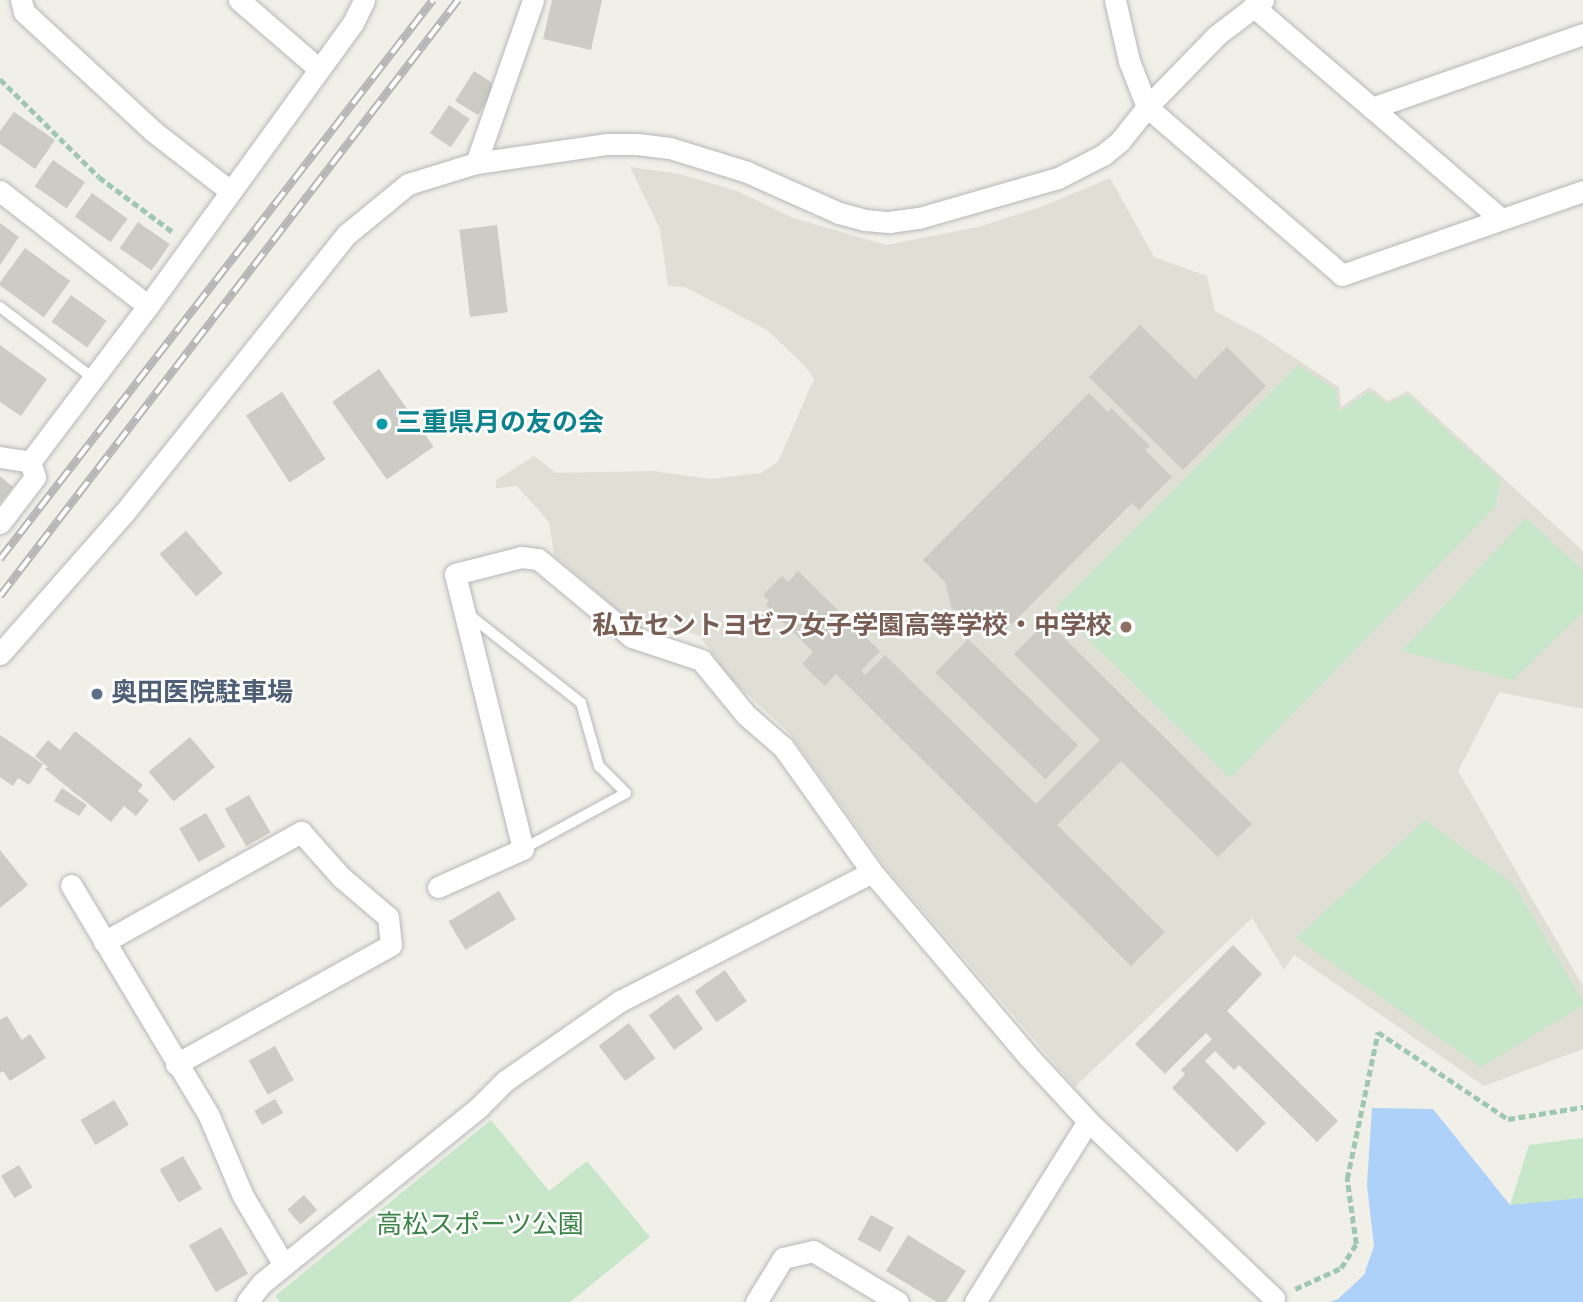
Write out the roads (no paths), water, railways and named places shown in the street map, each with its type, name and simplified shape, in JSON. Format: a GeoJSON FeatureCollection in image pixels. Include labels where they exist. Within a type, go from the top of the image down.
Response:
{"type":"FeatureCollection","features":[{"type":"Feature","properties":{"kind":"street"},"geometry":{"type":"LineString","coordinates":[[21,0],[24,12],[144,123],[230,191]]}},
{"type":"Feature","properties":{"kind":"street"},"geometry":{"type":"LineString","coordinates":[[239,0],[319,69]]}},
{"type":"Feature","properties":{"kind":"street"},"geometry":{"type":"LineString","coordinates":[[30,462],[148,306],[353,23],[365,0]]}},
{"type":"Feature","properties":{"kind":"street"},"geometry":{"type":"LineString","coordinates":[[476,163],[533,0]]}},
{"type":"Feature","properties":{"kind":"street"},"geometry":{"type":"LineString","coordinates":[[1115,0],[1129,61],[1147,107],[1342,275],[1583,191]]}},
{"type":"Feature","properties":{"kind":"street"},"geometry":{"type":"LineString","coordinates":[[0,654],[124,513],[347,233],[408,184],[476,163],[606,144],[670,148],[747,172],[839,213],[864,220],[889,222],[919,218],[1058,178],[1084,166],[1120,141],[1147,107],[1217,35],[1258,3],[1372,108],[1501,219]]}},
{"type":"Feature","properties":{"kind":"street"},"geometry":{"type":"LineString","coordinates":[[1372,108],[1583,34]]}},
{"type":"Feature","properties":{"kind":"street"},"geometry":{"type":"LineString","coordinates":[[0,191],[148,306]]}},
{"type":"Feature","properties":{"kind":"street"},"geometry":{"type":"LineString","coordinates":[[0,457],[30,462]]}},
{"type":"Feature","properties":{"kind":"street"},"geometry":{"type":"LineString","coordinates":[[0,523],[35,477],[30,462]]}},
{"type":"Feature","properties":{"kind":"street"},"geometry":{"type":"LineString","coordinates":[[438,887],[523,849],[455,574],[521,557],[538,559],[632,637],[701,660],[746,715],[783,747],[872,872],[1029,1057],[1088,1121],[1273,1300]]}},
{"type":"Feature","properties":{"kind":"street"},"geometry":{"type":"LineString","coordinates":[[104,942],[300,832],[341,877],[388,917],[391,945],[176,1064]]}},
{"type":"Feature","properties":{"kind":"street"},"geometry":{"type":"LineString","coordinates":[[247,1302],[262,1283],[479,1107],[505,1081],[620,1001],[872,872]]}},
{"type":"Feature","properties":{"kind":"street"},"geometry":{"type":"LineString","coordinates":[[71,885],[209,1116],[243,1196],[284,1265]]}},
{"type":"Feature","properties":{"kind":"street"},"geometry":{"type":"LineString","coordinates":[[975,1302],[1088,1121]]}},
{"type":"Feature","properties":{"kind":"street"},"geometry":{"type":"LineString","coordinates":[[756,1302],[783,1258],[813,1251],[898,1302]]}},
{"type":"Feature","properties":{"kind":"lane"},"geometry":{"type":"LineString","coordinates":[[0,307],[93,378]]}},
{"type":"Feature","properties":{"kind":"lane"},"geometry":{"type":"LineString","coordinates":[[464,611],[581,703],[599,766],[626,793],[523,849]]}},
{"type":"Feature","properties":{"kind":"water"},"geometry":{"type":"Polygon","coordinates":[[[1372,1108],[1433,1109],[1510,1205],[1583,1198],[1583,1302],[1330,1302],[1338,1299],[1364,1275],[1374,1246],[1367,1185],[1372,1108]]]}},
{"type":"Feature","properties":{"kind":"railway"},"geometry":{"type":"LineString","coordinates":[[0,559],[433,0]]}},
{"type":"Feature","properties":{"kind":"railway"},"geometry":{"type":"LineString","coordinates":[[0,596],[458,0]]}},
{"type":"Feature","properties":{"kind":"place","name":"三重県月の友の会"},"geometry":{"type":"Point","coordinates":[382,424]}},
{"type":"Feature","properties":{"kind":"place","name":"私立セントヨゼフ女子学園高等学校・中学校"},"geometry":{"type":"Point","coordinates":[1126,627]}},
{"type":"Feature","properties":{"kind":"place","name":"奥田医院駐車場"},"geometry":{"type":"Point","coordinates":[97,694]}},
{"type":"Feature","properties":{"kind":"park label","name":"高松スポーツ公園"},"geometry":{"type":"Point","coordinates":[480,1226]}}]}
